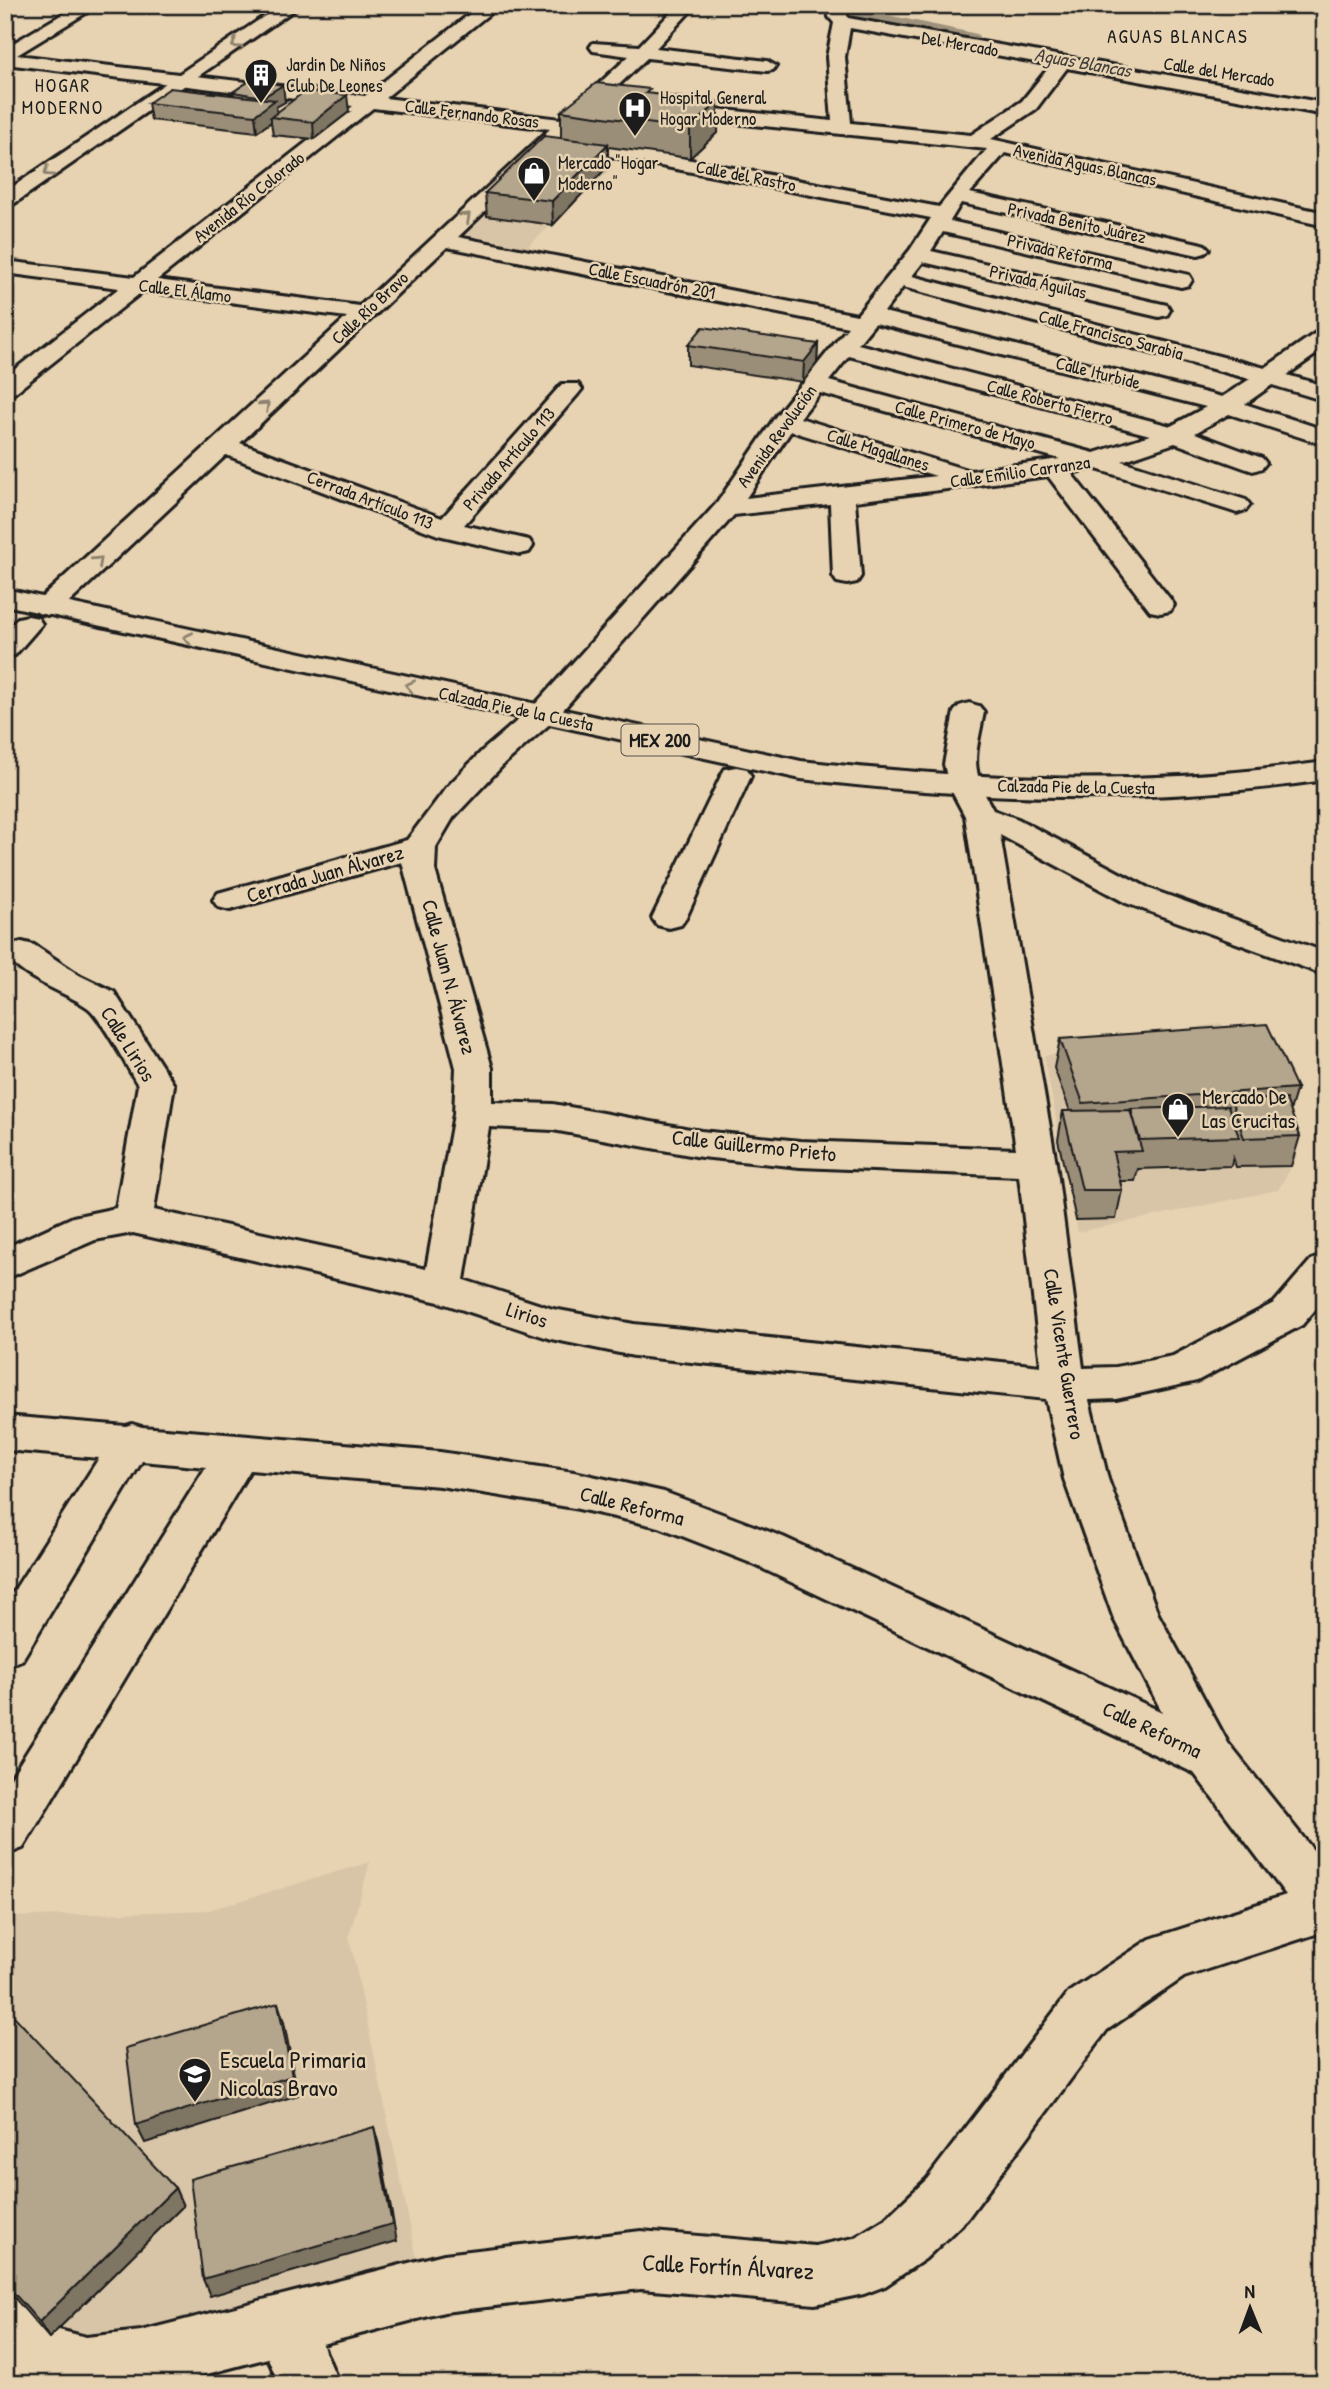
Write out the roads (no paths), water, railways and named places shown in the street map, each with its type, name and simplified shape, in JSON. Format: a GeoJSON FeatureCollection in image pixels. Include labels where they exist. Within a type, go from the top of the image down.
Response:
{"type":"FeatureCollection","features":[{"type":"Feature","properties":{"kind":"street"},"geometry":{"type":"LineString","coordinates":[[5,57],[92,5]]}},
{"type":"Feature","properties":{"kind":"street"},"geometry":{"type":"LineString","coordinates":[[5,201],[293,5]]}},
{"type":"Feature","properties":{"kind":"street","name":"Avenida Río Colorado"},"geometry":{"type":"LineString","coordinates":[[5,389],[492,5]]}},
{"type":"Feature","properties":{"kind":"street","name":"Calle Río Bravo"},"geometry":{"type":"LineString","coordinates":[[5,649],[27,616],[223,445],[643,52],[688,5]]}},
{"type":"Feature","properties":{"kind":"street"},"geometry":{"type":"LineString","coordinates":[[840,14],[836,57],[842,128]]}},
{"type":"Feature","properties":{"kind":"street","name":"Del Mercado"},"geometry":{"type":"LineString","coordinates":[[840,14],[1062,62],[1325,109]]}},
{"type":"Feature","properties":{"kind":"street","name":"Calle del Mercado"},"geometry":{"type":"LineString","coordinates":[[929,20],[979,35],[1242,76]]}},
{"type":"Feature","properties":{"kind":"street"},"geometry":{"type":"LineString","coordinates":[[600,47],[767,65]]}},
{"type":"Feature","properties":{"kind":"street","name":"Calle Fernando Rosas"},"geometry":{"type":"LineString","coordinates":[[5,57],[371,101],[556,132]]}},
{"type":"Feature","properties":{"kind":"street"},"geometry":{"type":"LineString","coordinates":[[975,141],[1028,105],[1062,62]]}},
{"type":"Feature","properties":{"kind":"street"},"geometry":{"type":"LineString","coordinates":[[588,103],[614,105]]}},
{"type":"Feature","properties":{"kind":"street","name":"Avenida Aguas Blancas"},"geometry":{"type":"LineString","coordinates":[[641,108],[975,141],[1325,220]]}},
{"type":"Feature","properties":{"kind":"street","name":"Calle del Rastro"},"geometry":{"type":"LineString","coordinates":[[556,132],[946,212]]}},
{"type":"Feature","properties":{"kind":"street","name":"Avenida Revolución"},"geometry":{"type":"LineString","coordinates":[[530,724],[726,508],[785,421],[918,254],[946,212],[1000,147]]}},
{"type":"Feature","properties":{"kind":"street","name":"Privada Benito Juárez"},"geometry":{"type":"LineString","coordinates":[[946,212],[1198,249]]}},
{"type":"Feature","properties":{"kind":"street","name":"Privada Reforma"},"geometry":{"type":"LineString","coordinates":[[946,212],[1181,280]]}},
{"type":"Feature","properties":{"kind":"street","name":"Calle Escuadrón 201"},"geometry":{"type":"LineString","coordinates":[[442,240],[866,319]]}},
{"type":"Feature","properties":{"kind":"street","name":"Privada Águilas"},"geometry":{"type":"LineString","coordinates":[[918,254],[1159,310]]}},
{"type":"Feature","properties":{"kind":"street","name":"Calle El Álamo"},"geometry":{"type":"LineString","coordinates":[[5,267],[365,313]]}},
{"type":"Feature","properties":{"kind":"street","name":"Calle Francisco Sarabia"},"geometry":{"type":"LineString","coordinates":[[897,279],[1267,376],[1325,394]]}},
{"type":"Feature","properties":{"kind":"street","name":"Calle Iturbide"},"geometry":{"type":"LineString","coordinates":[[866,319],[1225,405],[1325,438]]}},
{"type":"Feature","properties":{"kind":"street","name":"Calle Emilio Carranza"},"geometry":{"type":"LineString","coordinates":[[726,508],[842,497],[1056,470],[1099,462],[1174,434],[1225,405],[1325,337]]}},
{"type":"Feature","properties":{"kind":"street","name":"Calle Roberto Fierro"},"geometry":{"type":"LineString","coordinates":[[845,348],[1174,434],[1253,463]]}},
{"type":"Feature","properties":{"kind":"street","name":"Calle Primero de Mayo"},"geometry":{"type":"LineString","coordinates":[[814,384],[1099,462],[1237,505]]}},
{"type":"Feature","properties":{"kind":"street","name":"Privada Artículo 113"},"geometry":{"type":"LineString","coordinates":[[447,529],[570,389]]}},
{"type":"Feature","properties":{"kind":"street","name":"Calle Magallanes"},"geometry":{"type":"LineString","coordinates":[[785,421],[972,479]]}},
{"type":"Feature","properties":{"kind":"street","name":"Cerrada Artículo 113"},"geometry":{"type":"LineString","coordinates":[[223,445],[447,529],[520,546]]}},
{"type":"Feature","properties":{"kind":"street"},"geometry":{"type":"LineString","coordinates":[[1056,470],[1160,605]]}},
{"type":"Feature","properties":{"kind":"street"},"geometry":{"type":"LineString","coordinates":[[842,497],[846,576]]}},
{"type":"Feature","properties":{"kind":"street","name":"Calzada Pie de la Cuesta"},"geometry":{"type":"LineString","coordinates":[[5,597],[27,616],[530,724],[736,776],[896,800],[1137,808],[1215,805],[1285,799],[1325,792]]}},
{"type":"Feature","properties":{"kind":"street","name":"Calle Vicente Guerrero"},"geometry":{"type":"LineString","coordinates":[[970,712],[959,764],[975,803],[1037,1163],[1065,1385],[1086,1479],[1137,1619],[1211,1758],[1325,1906]]}},
{"type":"Feature","properties":{"kind":"street"},"geometry":{"type":"LineString","coordinates":[[419,847],[435,818],[530,724]]}},
{"type":"Feature","properties":{"kind":"street","name":"Calzada Pie de la Cuesta"},"geometry":{"type":"LineString","coordinates":[[530,724],[801,770],[900,782],[975,803],[1127,789],[1274,780],[1325,771]]}},
{"type":"Feature","properties":{"kind":"street"},"geometry":{"type":"LineString","coordinates":[[668,918],[736,776]]}},
{"type":"Feature","properties":{"kind":"street"},"geometry":{"type":"LineString","coordinates":[[975,803],[1007,826],[1138,896],[1325,964]]}},
{"type":"Feature","properties":{"kind":"street","name":"Cerrada Juan Álvarez"},"geometry":{"type":"LineString","coordinates":[[230,900],[419,847]]}},
{"type":"Feature","properties":{"kind":"street","name":"Calle Juan N. Álvarez"},"geometry":{"type":"LineString","coordinates":[[419,847],[419,870],[474,1068],[473,1114],[443,1287]]}},
{"type":"Feature","properties":{"kind":"street","name":"Calle Lirios"},"geometry":{"type":"LineString","coordinates":[[22,953],[67,984],[102,1000],[156,1085],[133,1219]]}},
{"type":"Feature","properties":{"kind":"street","name":"Calle Guillermo Prieto"},"geometry":{"type":"LineString","coordinates":[[473,1114],[553,1117],[701,1144],[800,1153],[1037,1163]]}},
{"type":"Feature","properties":{"kind":"street","name":"Lirios"},"geometry":{"type":"LineString","coordinates":[[5,1265],[87,1227],[133,1219],[443,1287],[551,1324],[634,1340],[1065,1385],[1116,1383],[1182,1370],[1288,1314],[1325,1270]]}},
{"type":"Feature","properties":{"kind":"street","name":"Calle Reforma"},"geometry":{"type":"LineString","coordinates":[[8,1437],[132,1441],[440,1469],[574,1490],[664,1510],[767,1550],[1211,1758]]}},
{"type":"Feature","properties":{"kind":"street"},"geometry":{"type":"LineString","coordinates":[[5,1646],[132,1441]]}},
{"type":"Feature","properties":{"kind":"street"},"geometry":{"type":"LineString","coordinates":[[5,1832],[239,1451]]}},
{"type":"Feature","properties":{"kind":"street","name":"Calle Fortín Álvarez"},"geometry":{"type":"LineString","coordinates":[[5,2325],[35,2354],[86,2367],[141,2361],[444,2283],[641,2260],[815,2275],[864,2265],[905,2239],[947,2199],[1088,2011],[1169,1957],[1325,1906]]}},
{"type":"Feature","properties":{"kind":"street"},"geometry":{"type":"LineString","coordinates":[[285,2325],[309,2384]]}},
{"type":"Feature","properties":{"kind":"waterway","name":"Aguas Blancas"},"geometry":{"type":"LineString","coordinates":[[851,5],[849,9],[858,19],[965,41]]}},
{"type":"Feature","properties":{"kind":"place","name":"Jardin De Niños Club De Leones"},"geometry":{"type":"Point","coordinates":[261,105]}},
{"type":"Feature","properties":{"kind":"place","name":"Hospital General Hogar Moderno"},"geometry":{"type":"Point","coordinates":[635,138]}},
{"type":"Feature","properties":{"kind":"place","name":"Mercado \"Hogar Moderno\""},"geometry":{"type":"Point","coordinates":[534,203]}},
{"type":"Feature","properties":{"kind":"place","name":"Mercado De Las Crucitas"},"geometry":{"type":"Point","coordinates":[1178,1139]}},
{"type":"Feature","properties":{"kind":"place","name":"Escuela Primaria Nicolas Bravo"},"geometry":{"type":"Point","coordinates":[195,2104]}},
{"type":"Feature","properties":{"kind":"district","name":"AGUAS BLANCAS"},"geometry":{"type":"Point","coordinates":[1178,36]}},
{"type":"Feature","properties":{"kind":"district","name":"HOGAR MODERNO"},"geometry":{"type":"Point","coordinates":[63,96]}}]}
